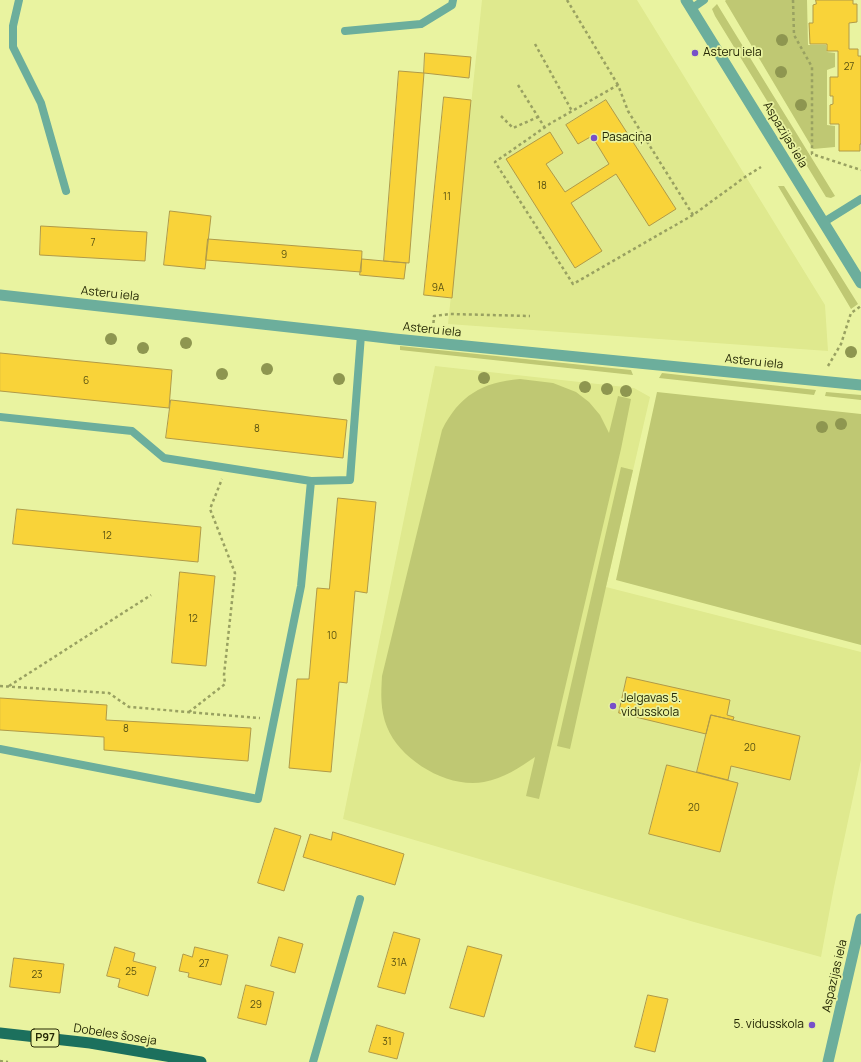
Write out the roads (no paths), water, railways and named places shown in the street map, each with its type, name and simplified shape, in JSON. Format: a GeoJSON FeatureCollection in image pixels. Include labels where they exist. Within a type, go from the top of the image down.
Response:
{"type":"FeatureCollection","features":[{"type":"Feature","properties":{"kind":"main road","name":"Dobeles šoseja"},"geometry":{"type":"LineString","coordinates":[[0,1033],[90,1043],[201,1062]]}},
{"type":"Feature","properties":{"kind":"street","name":"Aspazijas iela"},"geometry":{"type":"LineString","coordinates":[[689,4],[861,283]]}},
{"type":"Feature","properties":{"kind":"street","name":"Asteru iela"},"geometry":{"type":"LineString","coordinates":[[0,295],[432,343],[861,385]]}},
{"type":"Feature","properties":{"kind":"street","name":"Aspazijas iela"},"geometry":{"type":"LineString","coordinates":[[828,1062],[861,919]]}},
{"type":"Feature","properties":{"kind":"lane"},"geometry":{"type":"LineString","coordinates":[[19,0],[13,26],[14,47],[41,103],[66,191]]}},
{"type":"Feature","properties":{"kind":"lane"},"geometry":{"type":"LineString","coordinates":[[345,31],[421,24],[452,5],[453,0]]}},
{"type":"Feature","properties":{"kind":"lane"},"geometry":{"type":"LineString","coordinates":[[689,4],[704,0]]}},
{"type":"Feature","properties":{"kind":"lane"},"geometry":{"type":"LineString","coordinates":[[824,222],[861,200]]}},
{"type":"Feature","properties":{"kind":"lane"},"geometry":{"type":"LineString","coordinates":[[0,417],[132,431],[164,458],[311,481],[350,480],[361,334]]}},
{"type":"Feature","properties":{"kind":"lane"},"geometry":{"type":"LineString","coordinates":[[0,749],[258,799],[301,586],[311,481]]}},
{"type":"Feature","properties":{"kind":"lane"},"geometry":{"type":"LineString","coordinates":[[313,1062],[360,899]]}},
{"type":"Feature","properties":{"kind":"place","name":"Asteru iela"},"geometry":{"type":"Point","coordinates":[695,53]}},
{"type":"Feature","properties":{"kind":"place","name":"Pasaciņa"},"geometry":{"type":"Point","coordinates":[594,138]}},
{"type":"Feature","properties":{"kind":"place","name":"Jelgavas 5. vidusskola"},"geometry":{"type":"Point","coordinates":[613,706]}},
{"type":"Feature","properties":{"kind":"place","name":"5. vidusskola"},"geometry":{"type":"Point","coordinates":[812,1025]}}]}
